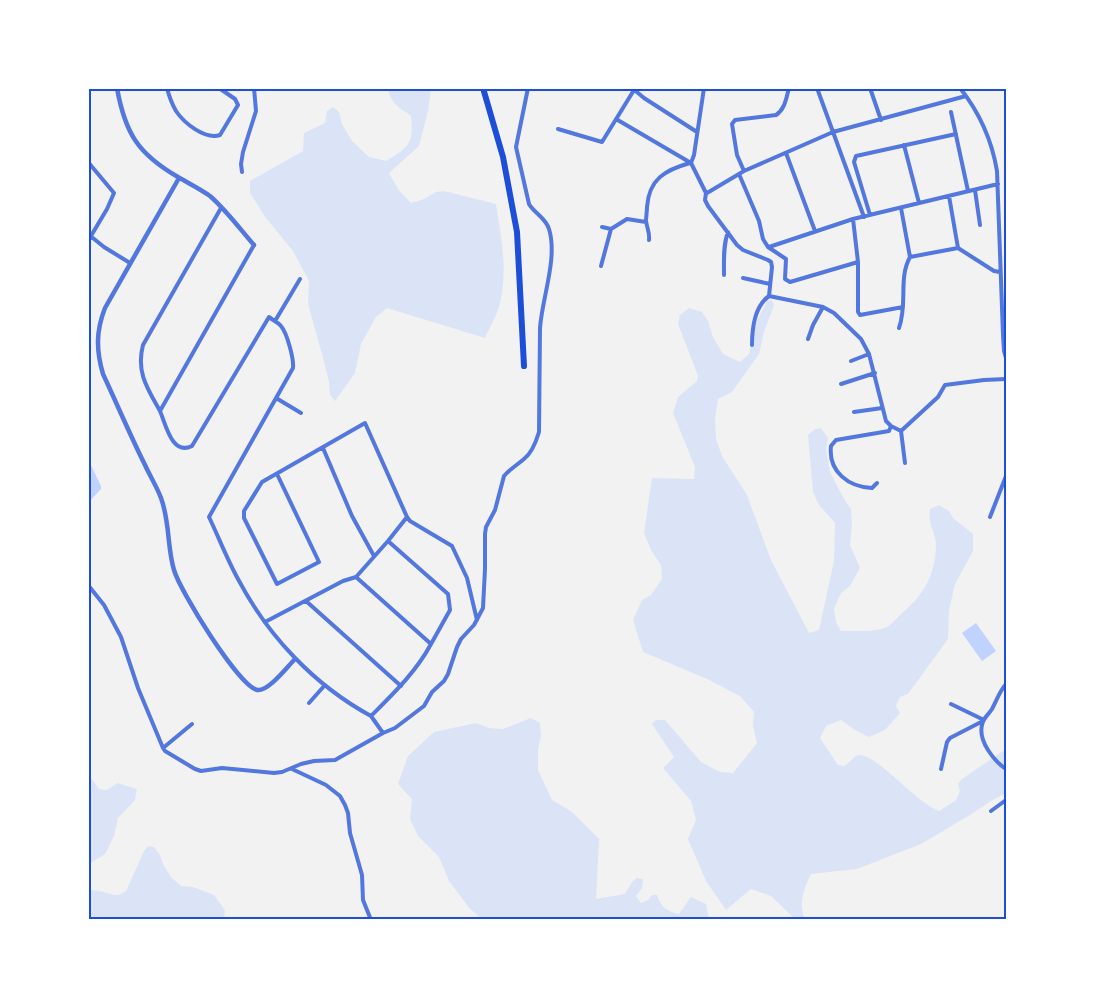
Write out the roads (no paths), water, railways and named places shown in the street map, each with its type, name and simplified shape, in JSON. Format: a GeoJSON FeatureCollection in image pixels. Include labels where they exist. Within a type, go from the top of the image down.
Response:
{"type":"FeatureCollection","features":[{"type":"Feature","properties":{"kind":"main road"},"geometry":{"type":"LineString","coordinates":[[483,88],[503,157],[517,232],[524,366]]}},
{"type":"Feature","properties":{"kind":"street"},"geometry":{"type":"LineString","coordinates":[[117,88],[125,122],[141,149],[178,178],[209,196],[254,245],[160,411]]}},
{"type":"Feature","properties":{"kind":"street"},"geometry":{"type":"LineString","coordinates":[[167,88],[177,113],[183,120],[208,136],[215,137],[220,135],[238,105],[235,99],[219,88]]}},
{"type":"Feature","properties":{"kind":"street"},"geometry":{"type":"LineString","coordinates":[[242,172],[243,152],[256,111],[254,88]]}},
{"type":"Feature","properties":{"kind":"street"},"geometry":{"type":"LineString","coordinates":[[88,585],[104,605],[121,637],[138,688],[163,748],[201,771],[222,768],[274,773],[314,761],[335,760],[395,728],[424,706],[432,692],[444,681],[461,639],[477,621],[483,608],[486,527],[495,510],[504,476],[530,453],[539,432],[540,328],[551,263],[551,240],[545,222],[531,209],[529,204],[516,151],[528,88]]}},
{"type":"Feature","properties":{"kind":"street"},"geometry":{"type":"LineString","coordinates":[[649,240],[650,234],[646,222],[650,189],[654,182],[669,172],[691,163],[704,88]]}},
{"type":"Feature","properties":{"kind":"street"},"geometry":{"type":"LineString","coordinates":[[744,171],[737,155],[732,124],[735,120],[776,115],[781,112],[789,88]]}},
{"type":"Feature","properties":{"kind":"street"},"geometry":{"type":"LineString","coordinates":[[817,88],[864,217]]}},
{"type":"Feature","properties":{"kind":"street"},"geometry":{"type":"LineString","coordinates":[[870,88],[882,120]]}},
{"type":"Feature","properties":{"kind":"street"},"geometry":{"type":"LineString","coordinates":[[960,88],[978,114],[996,160],[1002,335],[1006,358]]}},
{"type":"Feature","properties":{"kind":"street"},"geometry":{"type":"LineString","coordinates":[[558,129],[602,142],[633,89],[697,132]]}},
{"type":"Feature","properties":{"kind":"street"},"geometry":{"type":"LineString","coordinates":[[706,193],[744,171],[833,132],[966,96]]}},
{"type":"Feature","properties":{"kind":"street"},"geometry":{"type":"LineString","coordinates":[[951,112],[968,191]]}},
{"type":"Feature","properties":{"kind":"street"},"geometry":{"type":"LineString","coordinates":[[616,119],[691,163],[706,193],[705,200],[708,206],[739,248],[771,262],[769,296]]}},
{"type":"Feature","properties":{"kind":"street"},"geometry":{"type":"LineString","coordinates":[[870,215],[854,162],[859,155],[956,134]]}},
{"type":"Feature","properties":{"kind":"street"},"geometry":{"type":"LineString","coordinates":[[904,145],[919,203]]}},
{"type":"Feature","properties":{"kind":"street"},"geometry":{"type":"LineString","coordinates":[[786,153],[815,231]]}},
{"type":"Feature","properties":{"kind":"street"},"geometry":{"type":"LineString","coordinates":[[88,162],[114,193],[89,237],[131,264]]}},
{"type":"Feature","properties":{"kind":"street"},"geometry":{"type":"LineString","coordinates":[[740,174],[759,221],[763,239],[768,247],[786,259],[785,279],[790,282],[858,262]]}},
{"type":"Feature","properties":{"kind":"street"},"geometry":{"type":"LineString","coordinates":[[178,178],[100,320],[97,347],[102,374],[164,507],[174,571],[208,633],[225,657],[250,686],[257,690],[265,688],[295,659]]}},
{"type":"Feature","properties":{"kind":"street"},"geometry":{"type":"LineString","coordinates":[[768,247],[853,219],[998,184]]}},
{"type":"Feature","properties":{"kind":"street"},"geometry":{"type":"LineString","coordinates":[[975,190],[980,225]]}},
{"type":"Feature","properties":{"kind":"street"},"geometry":{"type":"LineString","coordinates":[[949,196],[958,248]]}},
{"type":"Feature","properties":{"kind":"street"},"geometry":{"type":"LineString","coordinates":[[221,208],[143,345],[140,354],[142,375],[176,445],[183,449],[192,446],[268,317],[280,325],[285,332],[294,362],[293,368],[209,517],[239,581],[265,622],[295,659],[325,685],[371,716],[383,733]]}},
{"type":"Feature","properties":{"kind":"street"},"geometry":{"type":"LineString","coordinates":[[899,328],[904,312],[904,267],[910,257],[901,208]]}},
{"type":"Feature","properties":{"kind":"street"},"geometry":{"type":"LineString","coordinates":[[601,266],[611,229],[627,219],[646,222]]}},
{"type":"Feature","properties":{"kind":"street"},"geometry":{"type":"LineString","coordinates":[[853,219],[858,262],[858,312],[860,315],[903,307]]}},
{"type":"Feature","properties":{"kind":"street"},"geometry":{"type":"LineString","coordinates":[[603,227],[611,229]]}},
{"type":"Feature","properties":{"kind":"street"},"geometry":{"type":"LineString","coordinates":[[724,275],[724,254],[728,232]]}},
{"type":"Feature","properties":{"kind":"street"},"geometry":{"type":"LineString","coordinates":[[910,257],[958,248],[994,271],[1000,272]]}},
{"type":"Feature","properties":{"kind":"street"},"geometry":{"type":"LineString","coordinates":[[743,278],[770,284]]}},
{"type":"Feature","properties":{"kind":"street"},"geometry":{"type":"LineString","coordinates":[[274,321],[300,279]]}},
{"type":"Feature","properties":{"kind":"street"},"geometry":{"type":"LineString","coordinates":[[752,345],[754,321],[765,298],[769,296],[823,307],[834,313],[861,339],[869,354],[886,421],[901,430]]}},
{"type":"Feature","properties":{"kind":"street"},"geometry":{"type":"LineString","coordinates":[[808,339],[823,307]]}},
{"type":"Feature","properties":{"kind":"street"},"geometry":{"type":"LineString","coordinates":[[851,361],[869,354]]}},
{"type":"Feature","properties":{"kind":"street"},"geometry":{"type":"LineString","coordinates":[[840,384],[875,374]]}},
{"type":"Feature","properties":{"kind":"street"},"geometry":{"type":"LineString","coordinates":[[901,430],[938,397],[945,385],[1006,379]]}},
{"type":"Feature","properties":{"kind":"street"},"geometry":{"type":"LineString","coordinates":[[276,398],[301,413]]}},
{"type":"Feature","properties":{"kind":"street"},"geometry":{"type":"LineString","coordinates":[[854,412],[882,408]]}},
{"type":"Feature","properties":{"kind":"street"},"geometry":{"type":"LineString","coordinates":[[277,474],[319,562],[277,584],[244,518],[244,511],[262,482],[365,423],[406,517],[452,546],[467,578],[477,621]]}},
{"type":"Feature","properties":{"kind":"street"},"geometry":{"type":"LineString","coordinates":[[877,483],[872,488],[866,488],[841,477],[832,461],[831,446],[836,441],[889,431],[891,426]]}},
{"type":"Feature","properties":{"kind":"street"},"geometry":{"type":"LineString","coordinates":[[901,430],[905,463]]}},
{"type":"Feature","properties":{"kind":"street"},"geometry":{"type":"LineString","coordinates":[[323,448],[352,516],[374,556]]}},
{"type":"Feature","properties":{"kind":"street"},"geometry":{"type":"LineString","coordinates":[[990,518],[1006,476]]}},
{"type":"Feature","properties":{"kind":"street"},"geometry":{"type":"LineString","coordinates":[[265,622],[343,581],[356,577],[406,517]]}},
{"type":"Feature","properties":{"kind":"street"},"geometry":{"type":"LineString","coordinates":[[371,716],[401,686],[426,654],[450,610],[448,594],[388,541]]}},
{"type":"Feature","properties":{"kind":"street"},"geometry":{"type":"LineString","coordinates":[[356,577],[431,644]]}},
{"type":"Feature","properties":{"kind":"street"},"geometry":{"type":"LineString","coordinates":[[306,601],[401,686]]}},
{"type":"Feature","properties":{"kind":"street"},"geometry":{"type":"LineString","coordinates":[[1006,684],[984,720],[981,731],[989,753],[1006,769]]}},
{"type":"Feature","properties":{"kind":"street"},"geometry":{"type":"LineString","coordinates":[[309,703],[325,685]]}},
{"type":"Feature","properties":{"kind":"street"},"geometry":{"type":"LineString","coordinates":[[951,704],[984,720]]}},
{"type":"Feature","properties":{"kind":"street"},"geometry":{"type":"LineString","coordinates":[[941,769],[950,738],[984,720]]}},
{"type":"Feature","properties":{"kind":"street"},"geometry":{"type":"LineString","coordinates":[[163,748],[192,724]]}},
{"type":"Feature","properties":{"kind":"street"},"geometry":{"type":"LineString","coordinates":[[291,768],[326,785],[340,796],[345,805],[362,875],[363,900],[371,920]]}},
{"type":"Feature","properties":{"kind":"street"},"geometry":{"type":"LineString","coordinates":[[991,811],[1006,800]]}},
{"type":"Feature","properties":{"kind":"water"},"geometry":{"type":"Polygon","coordinates":[[[88,459],[101,486],[89,502],[88,459]]]}},
{"type":"Feature","properties":{"kind":"water"},"geometry":{"type":"Polygon","coordinates":[[[976,623],[996,651],[982,661],[962,633],[976,623]]]}}]}
